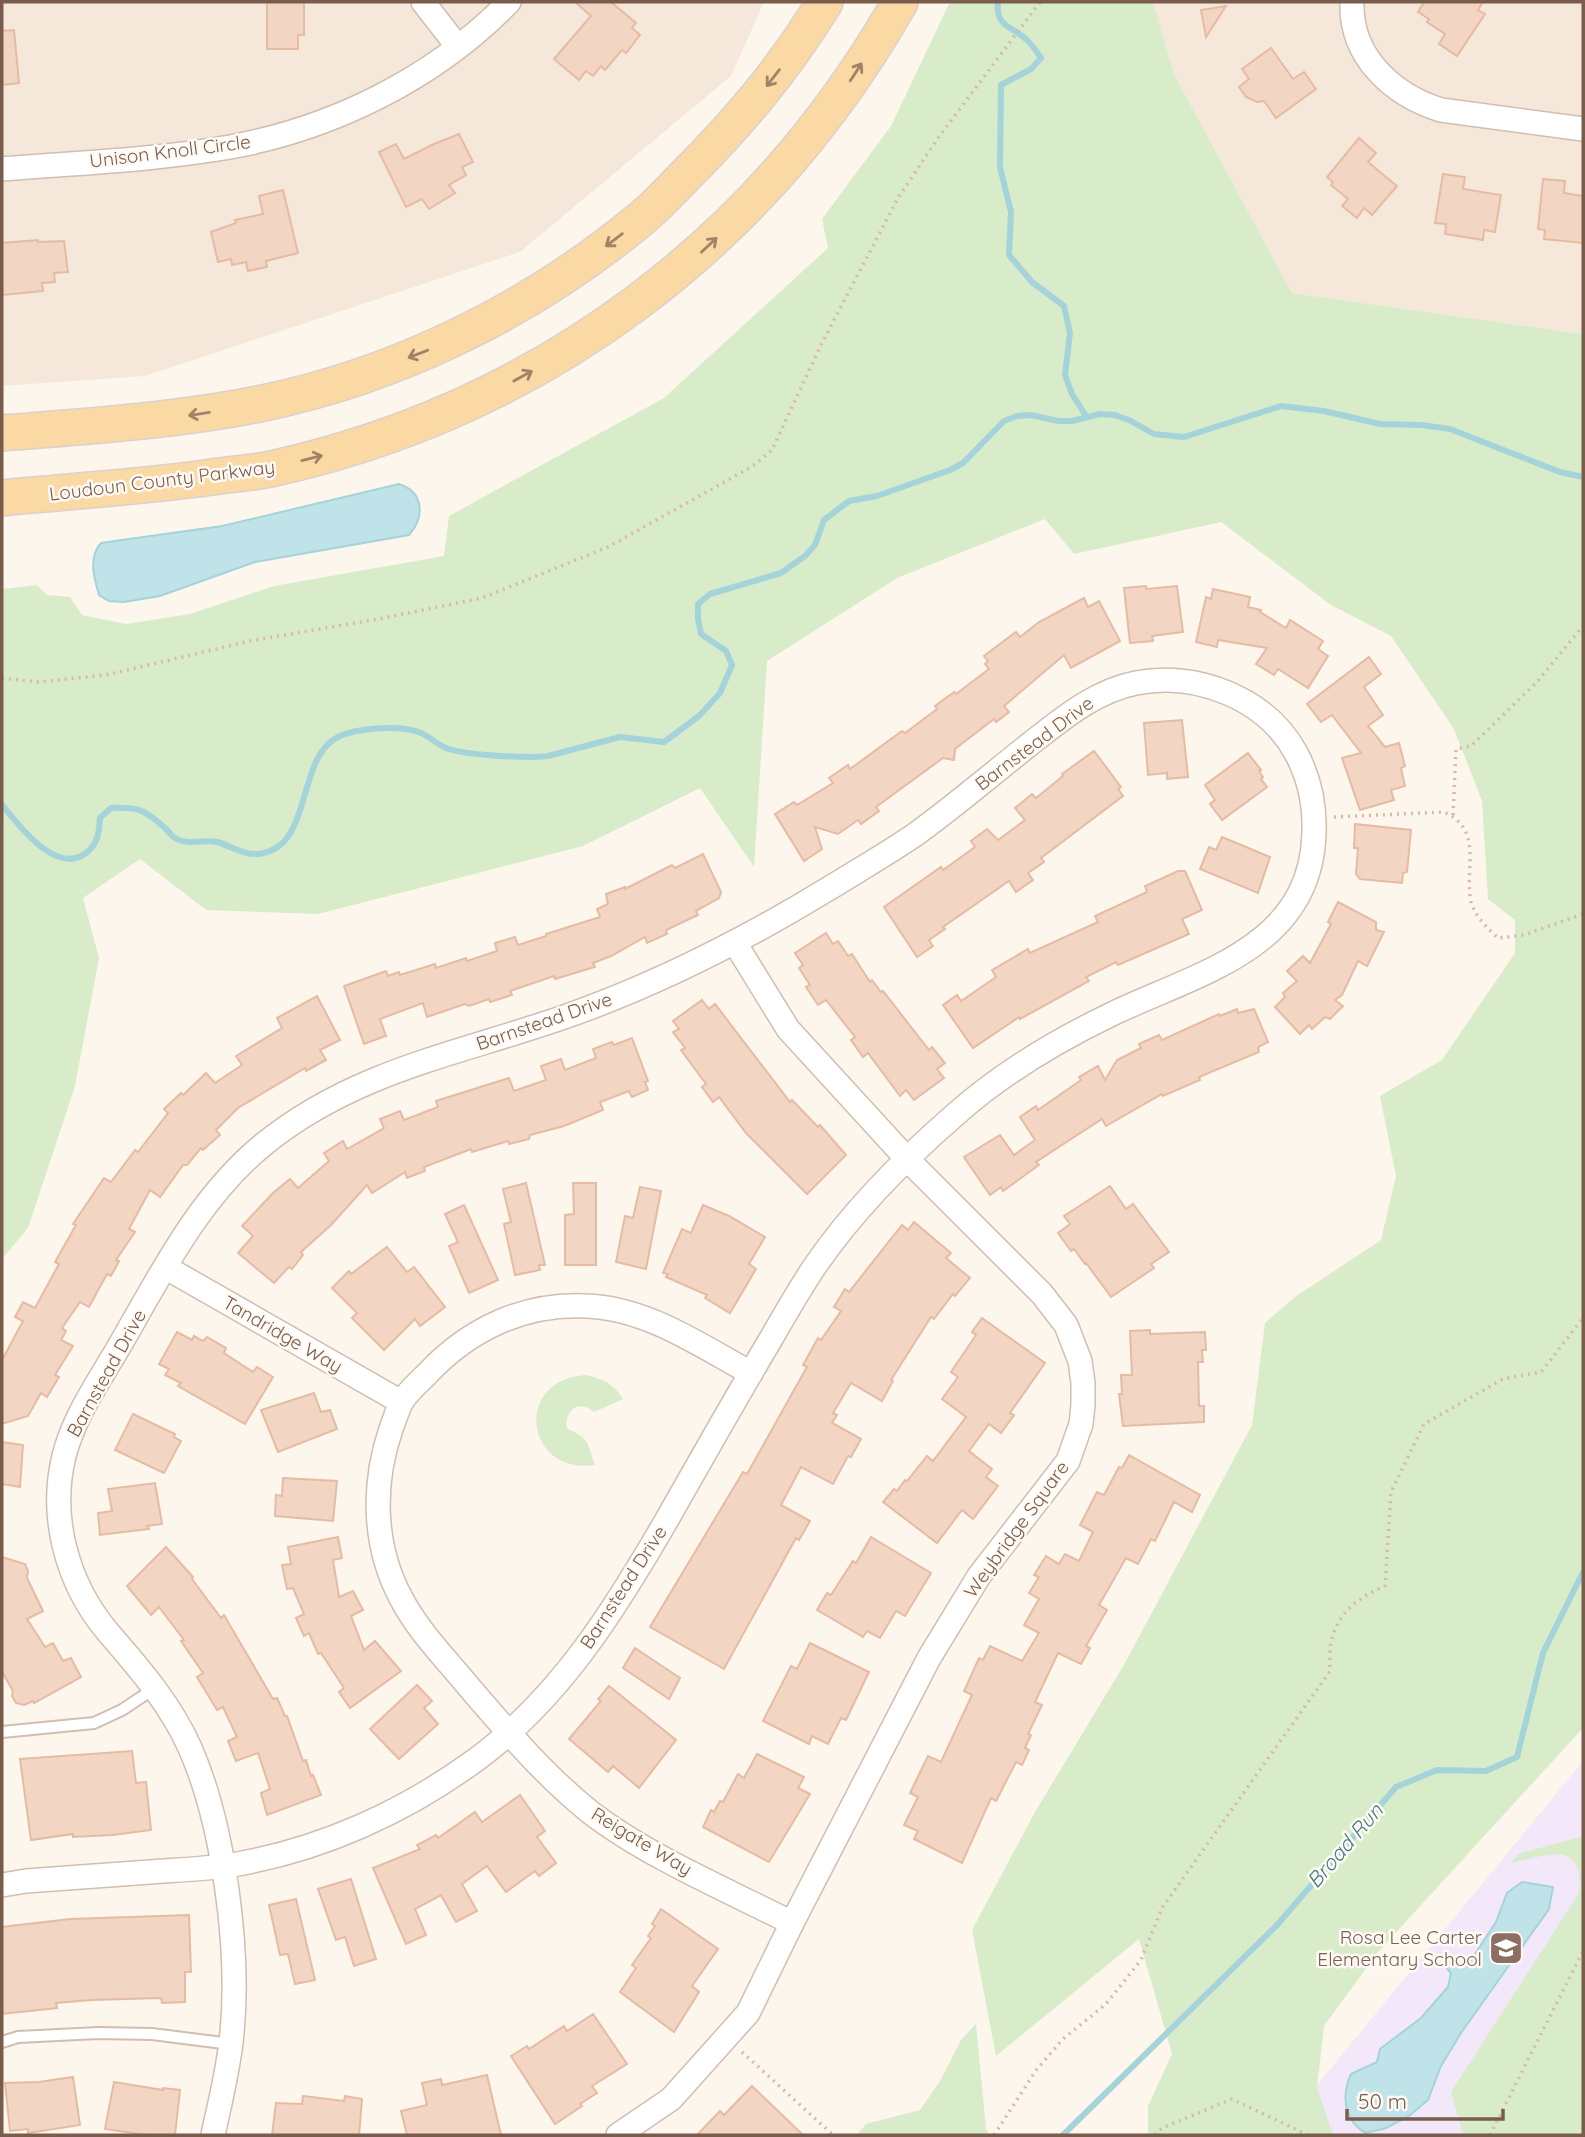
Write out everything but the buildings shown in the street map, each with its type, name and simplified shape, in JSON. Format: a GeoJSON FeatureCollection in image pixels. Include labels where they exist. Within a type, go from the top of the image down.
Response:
{"type":"FeatureCollection","features":[{"type":"Feature","properties":{"kind":"main road"},"geometry":{"type":"LineString","coordinates":[[2,433],[190,416],[260,404],[367,374],[434,348],[491,320],[587,261],[639,221],[732,129],[776,75],[825,2]]}},
{"type":"Feature","properties":{"kind":"main road","name":"Loudoun County Parkway"},"geometry":{"type":"LineString","coordinates":[[2,498],[184,481],[269,469],[302,461],[439,416],[500,388],[561,355],[616,320],[690,262],[762,192],[825,117],[900,2]]}},
{"type":"Feature","properties":{"kind":"street"},"geometry":{"type":"LineString","coordinates":[[423,2],[458,47]]}},
{"type":"Feature","properties":{"kind":"street","name":"Unison Knoll Circle"},"geometry":{"type":"LineString","coordinates":[[2,169],[184,153],[230,147],[283,135],[335,117],[416,76],[458,47],[509,2]]}},
{"type":"Feature","properties":{"kind":"street"},"geometry":{"type":"LineString","coordinates":[[1352,2],[1356,33],[1366,57],[1381,76],[1399,92],[1419,103],[1441,110],[1583,130]]}},
{"type":"Feature","properties":{"kind":"street","name":"Barnstead Drive"},"geometry":{"type":"LineString","coordinates":[[2,1885],[222,1867],[278,1856],[332,1838],[384,1816],[429,1792],[509,1734],[565,1676],[610,1614],[814,1266],[861,1206],[906,1159],[963,1107],[1011,1070],[1108,1016],[1253,949],[1278,925],[1297,899],[1308,873],[1314,846],[1314,817],[1306,774],[1294,748],[1277,726],[1226,691],[1196,683],[1165,679],[1128,683],[1100,694],[1061,719],[916,834],[735,943],[641,987],[570,1015],[391,1072],[340,1094],[302,1116],[243,1163],[195,1220],[75,1422],[62,1461],[59,1491],[63,1545],[74,1578],[103,1627],[127,1650],[181,1728],[210,1802],[222,1867]]}},
{"type":"Feature","properties":{"kind":"street","name":"Weybridge Square"},"geometry":{"type":"LineString","coordinates":[[618,2135],[671,2099],[748,2013],[929,1658],[979,1576],[1068,1461],[1081,1424],[1083,1383],[1080,1361],[1066,1325],[1042,1294],[906,1159],[788,1029],[735,943]]}},
{"type":"Feature","properties":{"kind":"street","name":"Tandridge Way"},"geometry":{"type":"LineString","coordinates":[[166,1267],[401,1402]]}},
{"type":"Feature","properties":{"kind":"street"},"geometry":{"type":"LineString","coordinates":[[401,1402],[447,1352],[483,1328],[521,1313],[552,1306],[588,1306],[625,1311],[661,1324],[751,1373]]}},
{"type":"Feature","properties":{"kind":"street","name":"Reigate Way"},"geometry":{"type":"LineString","coordinates":[[401,1402],[386,1443],[377,1507],[386,1561],[401,1598],[418,1625],[509,1734],[590,1812],[642,1846],[792,1923]]}},
{"type":"Feature","properties":{"kind":"street"},"geometry":{"type":"LineString","coordinates":[[213,2135],[231,2044],[235,1990],[222,1867]]}},
{"type":"Feature","properties":{"kind":"lane"},"geometry":{"type":"LineString","coordinates":[[2,1732],[94,1723],[122,1710],[155,1688]]}},
{"type":"Feature","properties":{"kind":"lane"},"geometry":{"type":"LineString","coordinates":[[2,2042],[18,2037],[98,2033],[152,2034],[231,2044]]}},
{"type":"Feature","properties":{"kind":"path"},"geometry":{"type":"LineString","coordinates":[[2,678],[39,682],[106,675],[250,641],[482,598],[608,547],[752,466],[772,450],[837,312],[898,198],[938,138],[1040,2]]}},
{"type":"Feature","properties":{"kind":"path"},"geometry":{"type":"LineString","coordinates":[[1453,816],[1456,749],[1471,747],[1537,682],[1583,626]]}},
{"type":"Feature","properties":{"kind":"path"},"geometry":{"type":"LineString","coordinates":[[1314,817],[1444,812],[1453,816],[1469,838],[1470,898],[1475,911],[1498,938],[1524,935],[1583,915]]}},
{"type":"Feature","properties":{"kind":"path"},"geometry":{"type":"LineString","coordinates":[[994,2135],[1037,2069],[1063,2039],[1106,2004],[1141,1960],[1162,1908],[1330,1671],[1331,1639],[1343,1615],[1358,1598],[1385,1586],[1391,1492],[1424,1424],[1503,1379],[1541,1372],[1583,1318]]}},
{"type":"Feature","properties":{"kind":"path"},"geometry":{"type":"LineString","coordinates":[[1490,2135],[1583,1951]]}},
{"type":"Feature","properties":{"kind":"path"},"geometry":{"type":"LineString","coordinates":[[728,2038],[833,2135]]}},
{"type":"Feature","properties":{"kind":"path"},"geometry":{"type":"LineString","coordinates":[[1155,2135],[1162,2128],[1232,2099],[1308,2135]]}},
{"type":"Feature","properties":{"kind":"shaded area"},"geometry":{"type":"Polygon","coordinates":[[[2,2],[764,2],[731,76],[520,252],[145,376],[2,386],[2,2]]]}},
{"type":"Feature","properties":{"kind":"shaded area"},"geometry":{"type":"Polygon","coordinates":[[[1153,2],[1583,2],[1583,334],[1292,293],[1174,74],[1153,2]]]}},
{"type":"Feature","properties":{"kind":"shaded area","name":"Rosa Lee Carter Elementary School"},"geometry":{"type":"Polygon","coordinates":[[[1583,1761],[1583,2135],[1276,2135],[1583,1761]]]}},
{"type":"Feature","properties":{"kind":"green space"},"geometry":{"type":"Polygon","coordinates":[[[950,2],[1153,2],[1174,74],[1292,293],[1583,334],[1583,1728],[1379,1951],[1324,2026],[1317,2088],[1333,2135],[1148,2135],[1148,2106],[1172,2054],[1139,1939],[996,2056],[972,1930],[1035,1812],[1125,1663],[1252,1425],[1265,1323],[1295,1297],[1381,1240],[1396,1176],[1380,1096],[1442,1060],[1515,953],[1515,920],[1488,899],[1482,801],[1454,729],[1391,636],[1331,605],[1221,522],[1074,554],[1045,519],[897,578],[767,661],[754,867],[700,788],[583,846],[318,914],[206,910],[140,859],[83,898],[99,958],[75,1086],[28,1228],[2,1259],[2,589],[37,585],[47,595],[70,597],[82,615],[126,624],[190,614],[274,586],[444,556],[449,516],[664,398],[828,248],[822,219],[891,126],[950,2]]]}},
{"type":"Feature","properties":{"kind":"green space"},"geometry":{"type":"Polygon","coordinates":[[[585,1375],[607,1382],[623,1399],[594,1412],[583,1406],[574,1408],[568,1416],[567,1428],[587,1442],[595,1465],[572,1464],[554,1456],[542,1442],[537,1426],[538,1408],[546,1393],[562,1381],[585,1375]]]}},
{"type":"Feature","properties":{"kind":"green space"},"geometry":{"type":"Polygon","coordinates":[[[1583,1836],[1583,2135],[1463,2135],[1451,2092],[1579,1893],[1576,1864],[1569,1857],[1549,1855],[1511,1863],[1518,1854],[1583,1836]]]}},
{"type":"Feature","properties":{"kind":"green space"},"geometry":{"type":"Polygon","coordinates":[[[976,2024],[986,2129],[990,2135],[857,2135],[866,2124],[920,2110],[940,2081],[961,2040],[976,2024]]]}},
{"type":"Feature","properties":{"kind":"water"},"geometry":{"type":"Polygon","coordinates":[[[399,484],[413,493],[419,506],[418,521],[409,535],[255,562],[160,596],[124,602],[109,601],[99,595],[93,561],[101,543],[222,526],[399,484]]]}},
{"type":"Feature","properties":{"kind":"water"},"geometry":{"type":"Polygon","coordinates":[[[1522,1882],[1553,1887],[1549,1909],[1461,2033],[1441,2066],[1428,2100],[1409,2116],[1386,2128],[1366,2133],[1353,2122],[1346,2107],[1346,2091],[1351,2074],[1377,2062],[1380,2049],[1421,2018],[1448,1987],[1451,1973],[1443,1964],[1449,1959],[1467,1966],[1496,1922],[1507,1893],[1522,1882]]]}},
{"type":"Feature","properties":{"kind":"waterway"},"geometry":{"type":"LineString","coordinates":[[998,2],[999,17],[1002,21],[1027,40],[1041,58],[1031,69],[1001,85],[1000,167],[1011,212],[1009,255],[1032,282],[1064,306],[1070,333],[1065,375],[1072,394],[1086,416]]}},
{"type":"Feature","properties":{"kind":"waterway"},"geometry":{"type":"LineString","coordinates":[[2,805],[39,845],[63,858],[74,858],[90,850],[97,838],[100,818],[111,808],[135,809],[145,813],[180,840],[217,842],[242,852],[258,854],[276,848],[288,837],[297,820],[315,763],[325,748],[338,737],[356,731],[379,728],[413,730],[441,746],[457,751],[525,757],[548,756],[620,737],[664,742],[699,716],[720,693],[732,665],[726,651],[701,634],[698,604],[710,594],[781,573],[805,556],[815,545],[824,520],[849,501],[877,496],[950,470],[963,463],[1004,421],[1017,416],[1031,415],[1072,421],[1100,414],[1115,415],[1154,434],[1184,437],[1281,406],[1324,411],[1380,424],[1450,429],[1560,472],[1583,477]]}},
{"type":"Feature","properties":{"kind":"waterway","name":"Broad Run"},"geometry":{"type":"LineString","coordinates":[[1063,2135],[1277,1925],[1396,1787],[1437,1770],[1486,1771],[1517,1757],[1543,1653],[1583,1572]]}},
{"type":"Feature","properties":{"kind":"place","name":"Rosa Lee Carter Elementary School"},"geometry":{"type":"Point","coordinates":[1506,1948]}}]}
